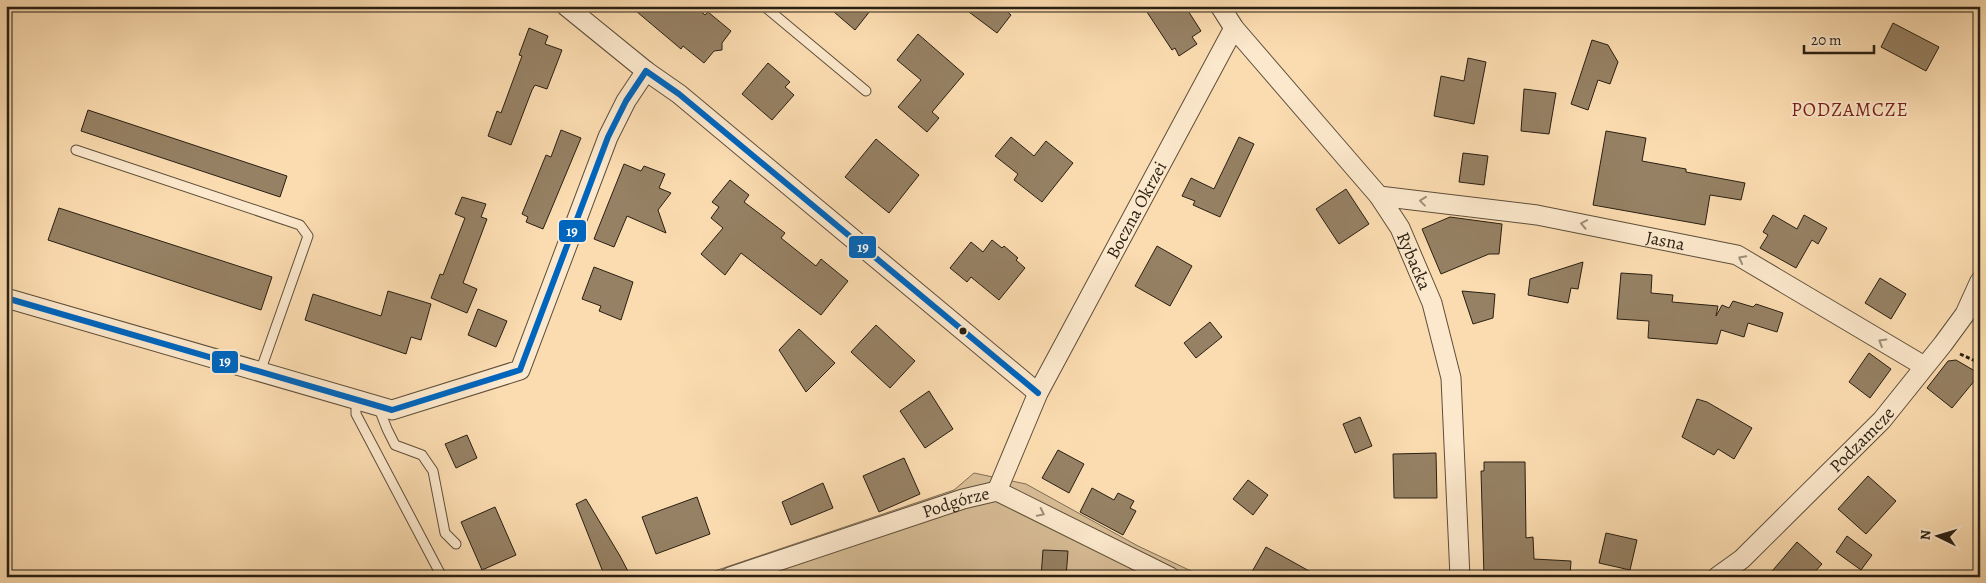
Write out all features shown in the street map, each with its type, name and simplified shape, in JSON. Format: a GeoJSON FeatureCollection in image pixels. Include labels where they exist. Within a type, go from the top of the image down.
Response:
{"type":"FeatureCollection","features":[{"type":"Feature","properties":{"kind":"street"},"geometry":{"type":"LineString","coordinates":[[566,6],[646,71],[679,94],[1038,393]]}},
{"type":"Feature","properties":{"kind":"street","name":"Rybacka"},"geometry":{"type":"LineString","coordinates":[[1220,6],[1234,28],[1379,196],[1400,228],[1432,303],[1451,378],[1460,577]]}},
{"type":"Feature","properties":{"kind":"street","name":"Boczna Okrzei"},"geometry":{"type":"LineString","coordinates":[[997,491],[1038,393],[1234,28]]}},
{"type":"Feature","properties":{"kind":"street"},"geometry":{"type":"LineString","coordinates":[[6,298],[392,410],[520,370],[608,137],[626,102],[646,71]]}},
{"type":"Feature","properties":{"kind":"street","name":"Jasna"},"geometry":{"type":"LineString","coordinates":[[1379,196],[1536,215],[1737,255],[1924,366]]}},
{"type":"Feature","properties":{"kind":"street","name":"Podzamcze"},"geometry":{"type":"LineString","coordinates":[[1717,577],[1742,559],[1882,420],[1943,344],[1964,314],[1980,280]]}},
{"type":"Feature","properties":{"kind":"street","name":"Podgórze"},"geometry":{"type":"LineString","coordinates":[[730,577],[963,499],[997,491],[1170,577]]}},
{"type":"Feature","properties":{"kind":"lane"},"geometry":{"type":"LineString","coordinates":[[767,7],[866,91]]}},
{"type":"Feature","properties":{"kind":"lane"},"geometry":{"type":"LineString","coordinates":[[76,150],[300,225],[308,236],[260,372]]}},
{"type":"Feature","properties":{"kind":"lane"},"geometry":{"type":"LineString","coordinates":[[356,400],[356,414],[442,577]]}},
{"type":"Feature","properties":{"kind":"lane"},"geometry":{"type":"LineString","coordinates":[[378,406],[395,445],[422,455],[433,471],[445,533],[456,544]]}},
{"type":"Feature","properties":{"kind":"path"},"geometry":{"type":"LineString","coordinates":[[1964,356],[1980,363]]}},
{"type":"Feature","properties":{"kind":"shaded area"},"geometry":{"type":"Polygon","coordinates":[[[974,473],[1026,484],[1138,546],[1204,577],[697,577],[954,490],[974,473]]]}},
{"type":"Feature","properties":{"kind":"building"},"geometry":{"type":"Polygon","coordinates":[[[630,6],[695,6],[705,15],[708,12],[731,31],[722,43],[722,50],[714,51],[704,63],[683,46],[681,49],[630,6]]]}},
{"type":"Feature","properties":{"kind":"building"},"geometry":{"type":"Polygon","coordinates":[[[827,6],[874,6],[855,30],[827,6]]]}},
{"type":"Feature","properties":{"kind":"building"},"geometry":{"type":"Polygon","coordinates":[[[961,6],[1001,6],[1011,15],[997,33],[961,6]]]}},
{"type":"Feature","properties":{"kind":"building"},"geometry":{"type":"Polygon","coordinates":[[[1143,6],[1185,6],[1201,31],[1192,37],[1197,44],[1179,56],[1175,48],[1172,50],[1143,6]]]}},
{"type":"Feature","properties":{"kind":"building"},"geometry":{"type":"Polygon","coordinates":[[[1893,23],[1939,47],[1926,71],[1881,47],[1893,23]]]}},
{"type":"Feature","properties":{"kind":"building"},"geometry":{"type":"Polygon","coordinates":[[[529,28],[548,36],[545,44],[562,50],[547,89],[535,85],[532,90],[511,145],[488,136],[497,111],[501,113],[522,56],[519,55],[529,28]]]}},
{"type":"Feature","properties":{"kind":"building"},"geometry":{"type":"Polygon","coordinates":[[[918,34],[964,74],[932,112],[939,118],[927,132],[898,107],[921,80],[897,60],[918,34]]]}},
{"type":"Feature","properties":{"kind":"building"},"geometry":{"type":"Polygon","coordinates":[[[1592,40],[1608,45],[1618,62],[1610,84],[1598,80],[1588,110],[1571,104],[1592,40]]]}},
{"type":"Feature","properties":{"kind":"building"},"geometry":{"type":"Polygon","coordinates":[[[1468,58],[1486,62],[1474,124],[1434,116],[1441,76],[1464,81],[1468,58]]]}},
{"type":"Feature","properties":{"kind":"building"},"geometry":{"type":"Polygon","coordinates":[[[768,63],[790,82],[785,87],[794,95],[772,120],[742,94],[768,63]]]}},
{"type":"Feature","properties":{"kind":"building"},"geometry":{"type":"Polygon","coordinates":[[[1524,89],[1556,93],[1549,134],[1521,131],[1524,89]]]}},
{"type":"Feature","properties":{"kind":"building"},"geometry":{"type":"Polygon","coordinates":[[[88,110],[287,176],[280,197],[81,131],[88,110]]]}},
{"type":"Feature","properties":{"kind":"building"},"geometry":{"type":"Polygon","coordinates":[[[561,130],[581,138],[543,229],[526,222],[528,217],[522,214],[546,155],[551,157],[561,130]]]}},
{"type":"Feature","properties":{"kind":"building"},"geometry":{"type":"Polygon","coordinates":[[[1606,131],[1646,138],[1642,161],[1686,169],[1686,172],[1745,183],[1741,200],[1710,195],[1705,225],[1593,205],[1606,131]]]}},
{"type":"Feature","properties":{"kind":"building"},"geometry":{"type":"Polygon","coordinates":[[[1011,137],[1034,156],[1046,141],[1073,163],[1042,202],[1014,180],[1018,174],[995,156],[1011,137]]]}},
{"type":"Feature","properties":{"kind":"building"},"geometry":{"type":"Polygon","coordinates":[[[1239,137],[1254,144],[1220,217],[1193,205],[1195,201],[1182,196],[1191,178],[1214,189],[1239,137]]]}},
{"type":"Feature","properties":{"kind":"building"},"geometry":{"type":"Polygon","coordinates":[[[876,139],[919,175],[889,213],[845,177],[876,139]]]}},
{"type":"Feature","properties":{"kind":"building"},"geometry":{"type":"Polygon","coordinates":[[[1463,153],[1488,156],[1484,185],[1459,182],[1463,153]]]}},
{"type":"Feature","properties":{"kind":"building"},"geometry":{"type":"Polygon","coordinates":[[[624,164],[641,171],[644,166],[665,174],[659,188],[671,193],[658,210],[666,233],[627,216],[614,247],[594,239],[624,164]]]}},
{"type":"Feature","properties":{"kind":"building"},"geometry":{"type":"Polygon","coordinates":[[[730,180],[749,195],[744,202],[785,233],[781,238],[816,266],[821,259],[848,281],[821,315],[741,253],[725,275],[701,254],[723,228],[711,218],[719,207],[712,202],[730,180]]]}},
{"type":"Feature","properties":{"kind":"building"},"geometry":{"type":"Polygon","coordinates":[[[1346,189],[1369,224],[1339,244],[1316,209],[1346,189]]]}},
{"type":"Feature","properties":{"kind":"building"},"geometry":{"type":"Polygon","coordinates":[[[462,197],[486,204],[481,217],[487,219],[463,283],[477,289],[467,313],[431,298],[440,274],[443,275],[465,218],[455,214],[462,197]]]}},
{"type":"Feature","properties":{"kind":"building"},"geometry":{"type":"Polygon","coordinates":[[[59,208],[272,277],[261,310],[48,240],[59,208]]]}},
{"type":"Feature","properties":{"kind":"building"},"geometry":{"type":"Polygon","coordinates":[[[1773,215],[1797,229],[1804,215],[1827,228],[1818,244],[1812,240],[1796,268],[1760,248],[1768,235],[1763,232],[1773,215]]]}},
{"type":"Feature","properties":{"kind":"building"},"geometry":{"type":"Polygon","coordinates":[[[1450,217],[1502,224],[1499,254],[1489,254],[1441,274],[1422,229],[1450,217]]]}},
{"type":"Feature","properties":{"kind":"building"},"geometry":{"type":"Polygon","coordinates":[[[992,240],[1002,248],[1004,246],[1018,258],[1016,260],[1025,268],[999,300],[971,277],[967,282],[950,268],[971,242],[983,252],[992,240]]]}},
{"type":"Feature","properties":{"kind":"building"},"geometry":{"type":"Polygon","coordinates":[[[1157,246],[1192,266],[1170,306],[1135,286],[1157,246]]]}},
{"type":"Feature","properties":{"kind":"building"},"geometry":{"type":"Polygon","coordinates":[[[1583,262],[1578,289],[1571,288],[1568,303],[1528,295],[1530,279],[1583,262]]]}},
{"type":"Feature","properties":{"kind":"building"},"geometry":{"type":"Polygon","coordinates":[[[594,267],[633,282],[621,320],[599,311],[601,306],[582,299],[594,267]]]}},
{"type":"Feature","properties":{"kind":"building"},"geometry":{"type":"Polygon","coordinates":[[[1621,273],[1652,275],[1651,293],[1673,295],[1672,302],[1718,306],[1716,316],[1722,305],[1729,308],[1733,301],[1753,307],[1756,304],[1783,313],[1777,332],[1748,323],[1744,337],[1721,330],[1717,344],[1648,338],[1649,321],[1617,319],[1621,273]]]}},
{"type":"Feature","properties":{"kind":"building"},"geometry":{"type":"Polygon","coordinates":[[[1880,278],[1906,294],[1891,319],[1865,303],[1880,278]]]}},
{"type":"Feature","properties":{"kind":"building"},"geometry":{"type":"Polygon","coordinates":[[[388,291],[431,304],[421,340],[411,337],[406,354],[305,320],[313,294],[381,316],[388,291]]]}},
{"type":"Feature","properties":{"kind":"building"},"geometry":{"type":"Polygon","coordinates":[[[1462,291],[1495,294],[1493,318],[1473,324],[1462,291]]]}},
{"type":"Feature","properties":{"kind":"building"},"geometry":{"type":"Polygon","coordinates":[[[478,309],[507,321],[496,347],[468,335],[478,309]]]}},
{"type":"Feature","properties":{"kind":"building"},"geometry":{"type":"Polygon","coordinates":[[[1210,322],[1222,337],[1196,358],[1184,343],[1210,322]]]}},
{"type":"Feature","properties":{"kind":"building"},"geometry":{"type":"Polygon","coordinates":[[[876,325],[915,361],[890,388],[851,352],[876,325]]]}},
{"type":"Feature","properties":{"kind":"building"},"geometry":{"type":"Polygon","coordinates":[[[799,329],[835,363],[806,392],[779,350],[799,329]]]}},
{"type":"Feature","properties":{"kind":"building"},"geometry":{"type":"Polygon","coordinates":[[[1869,353],[1891,369],[1870,398],[1849,382],[1869,353]]]}},
{"type":"Feature","properties":{"kind":"building"},"geometry":{"type":"Polygon","coordinates":[[[1956,360],[1980,374],[1952,408],[1927,388],[1948,361],[1956,360]]]}},
{"type":"Feature","properties":{"kind":"building"},"geometry":{"type":"Polygon","coordinates":[[[929,391],[953,429],[925,448],[900,411],[929,391]]]}},
{"type":"Feature","properties":{"kind":"building"},"geometry":{"type":"Polygon","coordinates":[[[1697,399],[1707,402],[1752,428],[1734,459],[1718,449],[1714,455],[1682,437],[1697,399]]]}},
{"type":"Feature","properties":{"kind":"building"},"geometry":{"type":"Polygon","coordinates":[[[1360,417],[1372,446],[1355,453],[1343,424],[1360,417]]]}},
{"type":"Feature","properties":{"kind":"building"},"geometry":{"type":"Polygon","coordinates":[[[467,435],[477,458],[456,468],[445,444],[467,435]]]}},
{"type":"Feature","properties":{"kind":"building"},"geometry":{"type":"Polygon","coordinates":[[[1058,450],[1084,464],[1069,493],[1042,478],[1058,450]]]}},
{"type":"Feature","properties":{"kind":"building"},"geometry":{"type":"Polygon","coordinates":[[[1436,453],[1437,498],[1394,498],[1393,454],[1436,453]]]}},
{"type":"Feature","properties":{"kind":"building"},"geometry":{"type":"Polygon","coordinates":[[[904,458],[920,494],[879,512],[863,476],[904,458]]]}},
{"type":"Feature","properties":{"kind":"building"},"geometry":{"type":"Polygon","coordinates":[[[1484,462],[1525,462],[1526,538],[1533,537],[1534,559],[1571,561],[1570,575],[1484,577],[1481,471],[1484,471],[1484,462]]]}},
{"type":"Feature","properties":{"kind":"building"},"geometry":{"type":"Polygon","coordinates":[[[1868,476],[1896,501],[1866,534],[1838,509],[1868,476]]]}},
{"type":"Feature","properties":{"kind":"building"},"geometry":{"type":"Polygon","coordinates":[[[1248,480],[1268,495],[1253,515],[1233,499],[1248,480]]]}},
{"type":"Feature","properties":{"kind":"building"},"geometry":{"type":"Polygon","coordinates":[[[823,483],[833,508],[791,525],[782,502],[823,483]]]}},
{"type":"Feature","properties":{"kind":"building"},"geometry":{"type":"Polygon","coordinates":[[[1092,488],[1114,500],[1118,493],[1134,501],[1130,508],[1136,511],[1123,535],[1080,512],[1092,488]]]}},
{"type":"Feature","properties":{"kind":"building"},"geometry":{"type":"Polygon","coordinates":[[[697,497],[710,534],[656,554],[642,517],[697,497]]]}},
{"type":"Feature","properties":{"kind":"building"},"geometry":{"type":"Polygon","coordinates":[[[586,499],[631,577],[605,577],[576,504],[586,499]]]}},
{"type":"Feature","properties":{"kind":"building"},"geometry":{"type":"Polygon","coordinates":[[[495,507],[516,555],[482,570],[461,522],[495,507]]]}},
{"type":"Feature","properties":{"kind":"building"},"geometry":{"type":"Polygon","coordinates":[[[1606,533],[1637,540],[1630,570],[1599,563],[1606,533]]]}},
{"type":"Feature","properties":{"kind":"building"},"geometry":{"type":"Polygon","coordinates":[[[1847,536],[1872,555],[1861,570],[1836,552],[1847,536]]]}},
{"type":"Feature","properties":{"kind":"building"},"geometry":{"type":"Polygon","coordinates":[[[1797,542],[1822,564],[1810,577],[1767,577],[1797,542]]]}},
{"type":"Feature","properties":{"kind":"building"},"geometry":{"type":"Polygon","coordinates":[[[1266,547],[1320,577],[1249,577],[1266,547]]]}},
{"type":"Feature","properties":{"kind":"building"},"geometry":{"type":"Polygon","coordinates":[[[1043,550],[1068,551],[1066,577],[1041,577],[1043,550]]]}},
{"type":"Feature","properties":{"kind":"transit line","name":"19"},"geometry":{"type":"LineString","coordinates":[[6,298],[392,410],[520,370],[608,137],[626,101],[646,71],[679,94],[1038,393]]}},
{"type":"Feature","properties":{"kind":"district","name":"PODZAMCZE"},"geometry":{"type":"Point","coordinates":[1850,109]}}]}
